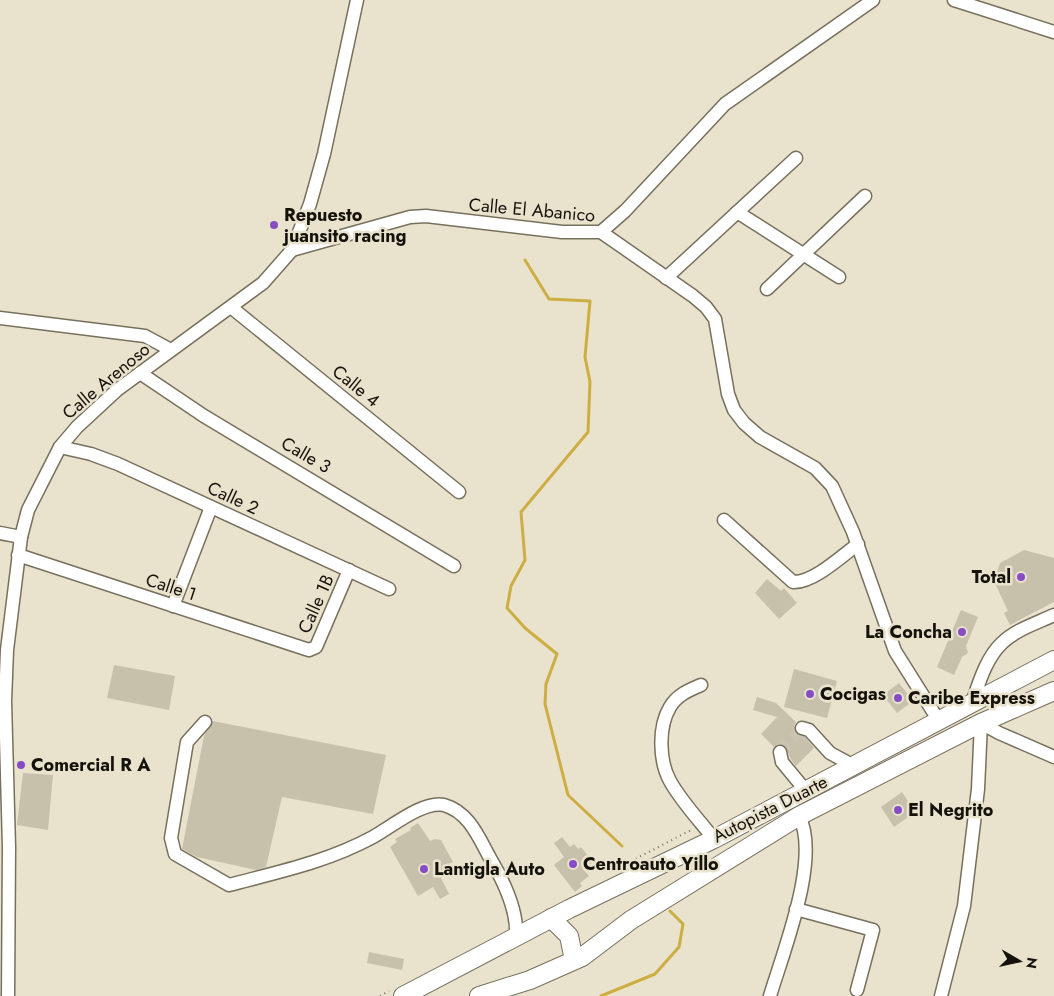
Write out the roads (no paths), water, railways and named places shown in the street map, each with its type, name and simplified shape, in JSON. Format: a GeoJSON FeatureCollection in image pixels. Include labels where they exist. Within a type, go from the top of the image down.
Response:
{"type":"FeatureCollection","features":[{"type":"Feature","properties":{"kind":"highway","name":"Autopista Duarte"},"geometry":{"type":"LineString","coordinates":[[403,996],[551,918],[714,839],[1054,660]]}},
{"type":"Feature","properties":{"kind":"highway","name":"Autopista Duarte"},"geometry":{"type":"LineString","coordinates":[[479,996],[530,980],[581,956],[631,920],[799,816],[981,723],[1054,691]]}},
{"type":"Feature","properties":{"kind":"highway"},"geometry":{"type":"LineString","coordinates":[[569,909],[572,927],[581,956]]}},
{"type":"Feature","properties":{"kind":"highway"},"geometry":{"type":"LineString","coordinates":[[551,918],[569,936],[581,956]]}},
{"type":"Feature","properties":{"kind":"street","name":"Calle Arenoso"},"geometry":{"type":"LineString","coordinates":[[8,996],[9,847],[2,701],[18,555],[28,510],[60,447],[77,426],[140,373],[232,308],[263,283],[292,250],[310,204],[324,154],[357,0]]}},
{"type":"Feature","properties":{"kind":"street"},"geometry":{"type":"LineString","coordinates":[[600,232],[625,211],[725,104],[874,0]]}},
{"type":"Feature","properties":{"kind":"street"},"geometry":{"type":"LineString","coordinates":[[954,0],[1054,32]]}},
{"type":"Feature","properties":{"kind":"street"},"geometry":{"type":"LineString","coordinates":[[666,278],[796,158]]}},
{"type":"Feature","properties":{"kind":"street"},"geometry":{"type":"LineString","coordinates":[[767,289],[865,196]]}},
{"type":"Feature","properties":{"kind":"street"},"geometry":{"type":"LineString","coordinates":[[737,212],[839,277]]}},
{"type":"Feature","properties":{"kind":"street","name":"Calle El Abanico"},"geometry":{"type":"LineString","coordinates":[[292,250],[410,217],[426,216],[562,232],[600,232],[693,296],[715,319],[728,394],[734,410],[744,423],[760,437],[814,468],[832,486],[858,544],[895,652],[939,721]]}},
{"type":"Feature","properties":{"kind":"street","name":"Calle 4"},"geometry":{"type":"LineString","coordinates":[[232,308],[459,492]]}},
{"type":"Feature","properties":{"kind":"street"},"geometry":{"type":"LineString","coordinates":[[0,318],[145,336],[171,350]]}},
{"type":"Feature","properties":{"kind":"street","name":"Calle 3"},"geometry":{"type":"LineString","coordinates":[[140,373],[204,416],[454,566]]}},
{"type":"Feature","properties":{"kind":"street","name":"Calle 2"},"geometry":{"type":"LineString","coordinates":[[60,447],[109,460],[389,588]]}},
{"type":"Feature","properties":{"kind":"street"},"geometry":{"type":"LineString","coordinates":[[174,606],[212,507]]}},
{"type":"Feature","properties":{"kind":"street"},"geometry":{"type":"LineString","coordinates":[[724,520],[793,582],[801,582],[810,578],[858,544]]}},
{"type":"Feature","properties":{"kind":"street"},"geometry":{"type":"LineString","coordinates":[[0,533],[21,537]]}},
{"type":"Feature","properties":{"kind":"street","name":"Calle 1"},"geometry":{"type":"LineString","coordinates":[[18,555],[312,650]]}},
{"type":"Feature","properties":{"kind":"street","name":"Calle 1B"},"geometry":{"type":"LineString","coordinates":[[312,650],[349,570]]}},
{"type":"Feature","properties":{"kind":"street"},"geometry":{"type":"LineString","coordinates":[[972,703],[980,678],[1001,643],[1011,636],[1054,615]]}},
{"type":"Feature","properties":{"kind":"street"},"geometry":{"type":"LineString","coordinates":[[701,685],[683,693],[670,706],[664,723],[661,745],[670,781],[714,839]]}},
{"type":"Feature","properties":{"kind":"street"},"geometry":{"type":"LineString","coordinates":[[205,722],[187,742],[172,838],[175,854],[186,862],[229,885],[328,859],[372,838],[428,805],[444,805],[456,810],[470,822],[496,868],[517,923],[516,937]]}},
{"type":"Feature","properties":{"kind":"street"},"geometry":{"type":"LineString","coordinates":[[941,996],[964,906],[978,789],[981,723],[999,734],[1054,758]]}},
{"type":"Feature","properties":{"kind":"street"},"geometry":{"type":"LineString","coordinates":[[802,728],[809,730],[830,753],[854,766]]}},
{"type":"Feature","properties":{"kind":"street"},"geometry":{"type":"LineString","coordinates":[[780,752],[782,762],[806,791]]}},
{"type":"Feature","properties":{"kind":"street"},"geometry":{"type":"LineString","coordinates":[[770,996],[796,909],[806,863],[804,825],[799,816]]}},
{"type":"Feature","properties":{"kind":"street"},"geometry":{"type":"LineString","coordinates":[[796,909],[872,930],[857,990]]}},
{"type":"Feature","properties":{"kind":"waterway"},"geometry":{"type":"LineString","coordinates":[[525,260],[549,299],[590,301],[585,357],[590,382],[588,432],[521,512],[525,560],[511,586],[507,608],[525,628],[557,654],[546,684],[545,704],[568,795],[622,846]]}},
{"type":"Feature","properties":{"kind":"waterway"},"geometry":{"type":"LineString","coordinates":[[601,996],[655,974],[679,947],[683,924],[670,911]]}},
{"type":"Feature","properties":{"kind":"tunnel"},"geometry":{"type":"LineString","coordinates":[[780,752],[802,728]]}},
{"type":"Feature","properties":{"kind":"place","name":"Repuesto juansito racing"},"geometry":{"type":"Point","coordinates":[274,225]}},
{"type":"Feature","properties":{"kind":"place","name":"Total"},"geometry":{"type":"Point","coordinates":[1021,577]}},
{"type":"Feature","properties":{"kind":"place","name":"La Concha"},"geometry":{"type":"Point","coordinates":[962,632]}},
{"type":"Feature","properties":{"kind":"place","name":"Cocigas"},"geometry":{"type":"Point","coordinates":[810,694]}},
{"type":"Feature","properties":{"kind":"place","name":"Caribe Express"},"geometry":{"type":"Point","coordinates":[898,698]}},
{"type":"Feature","properties":{"kind":"place","name":"Comercial R A"},"geometry":{"type":"Point","coordinates":[21,765]}},
{"type":"Feature","properties":{"kind":"place","name":"El Negrito"},"geometry":{"type":"Point","coordinates":[898,810]}},
{"type":"Feature","properties":{"kind":"place","name":"Centroauto Yillo"},"geometry":{"type":"Point","coordinates":[573,864]}},
{"type":"Feature","properties":{"kind":"place","name":"Lantigla Auto"},"geometry":{"type":"Point","coordinates":[424,869]}}]}
